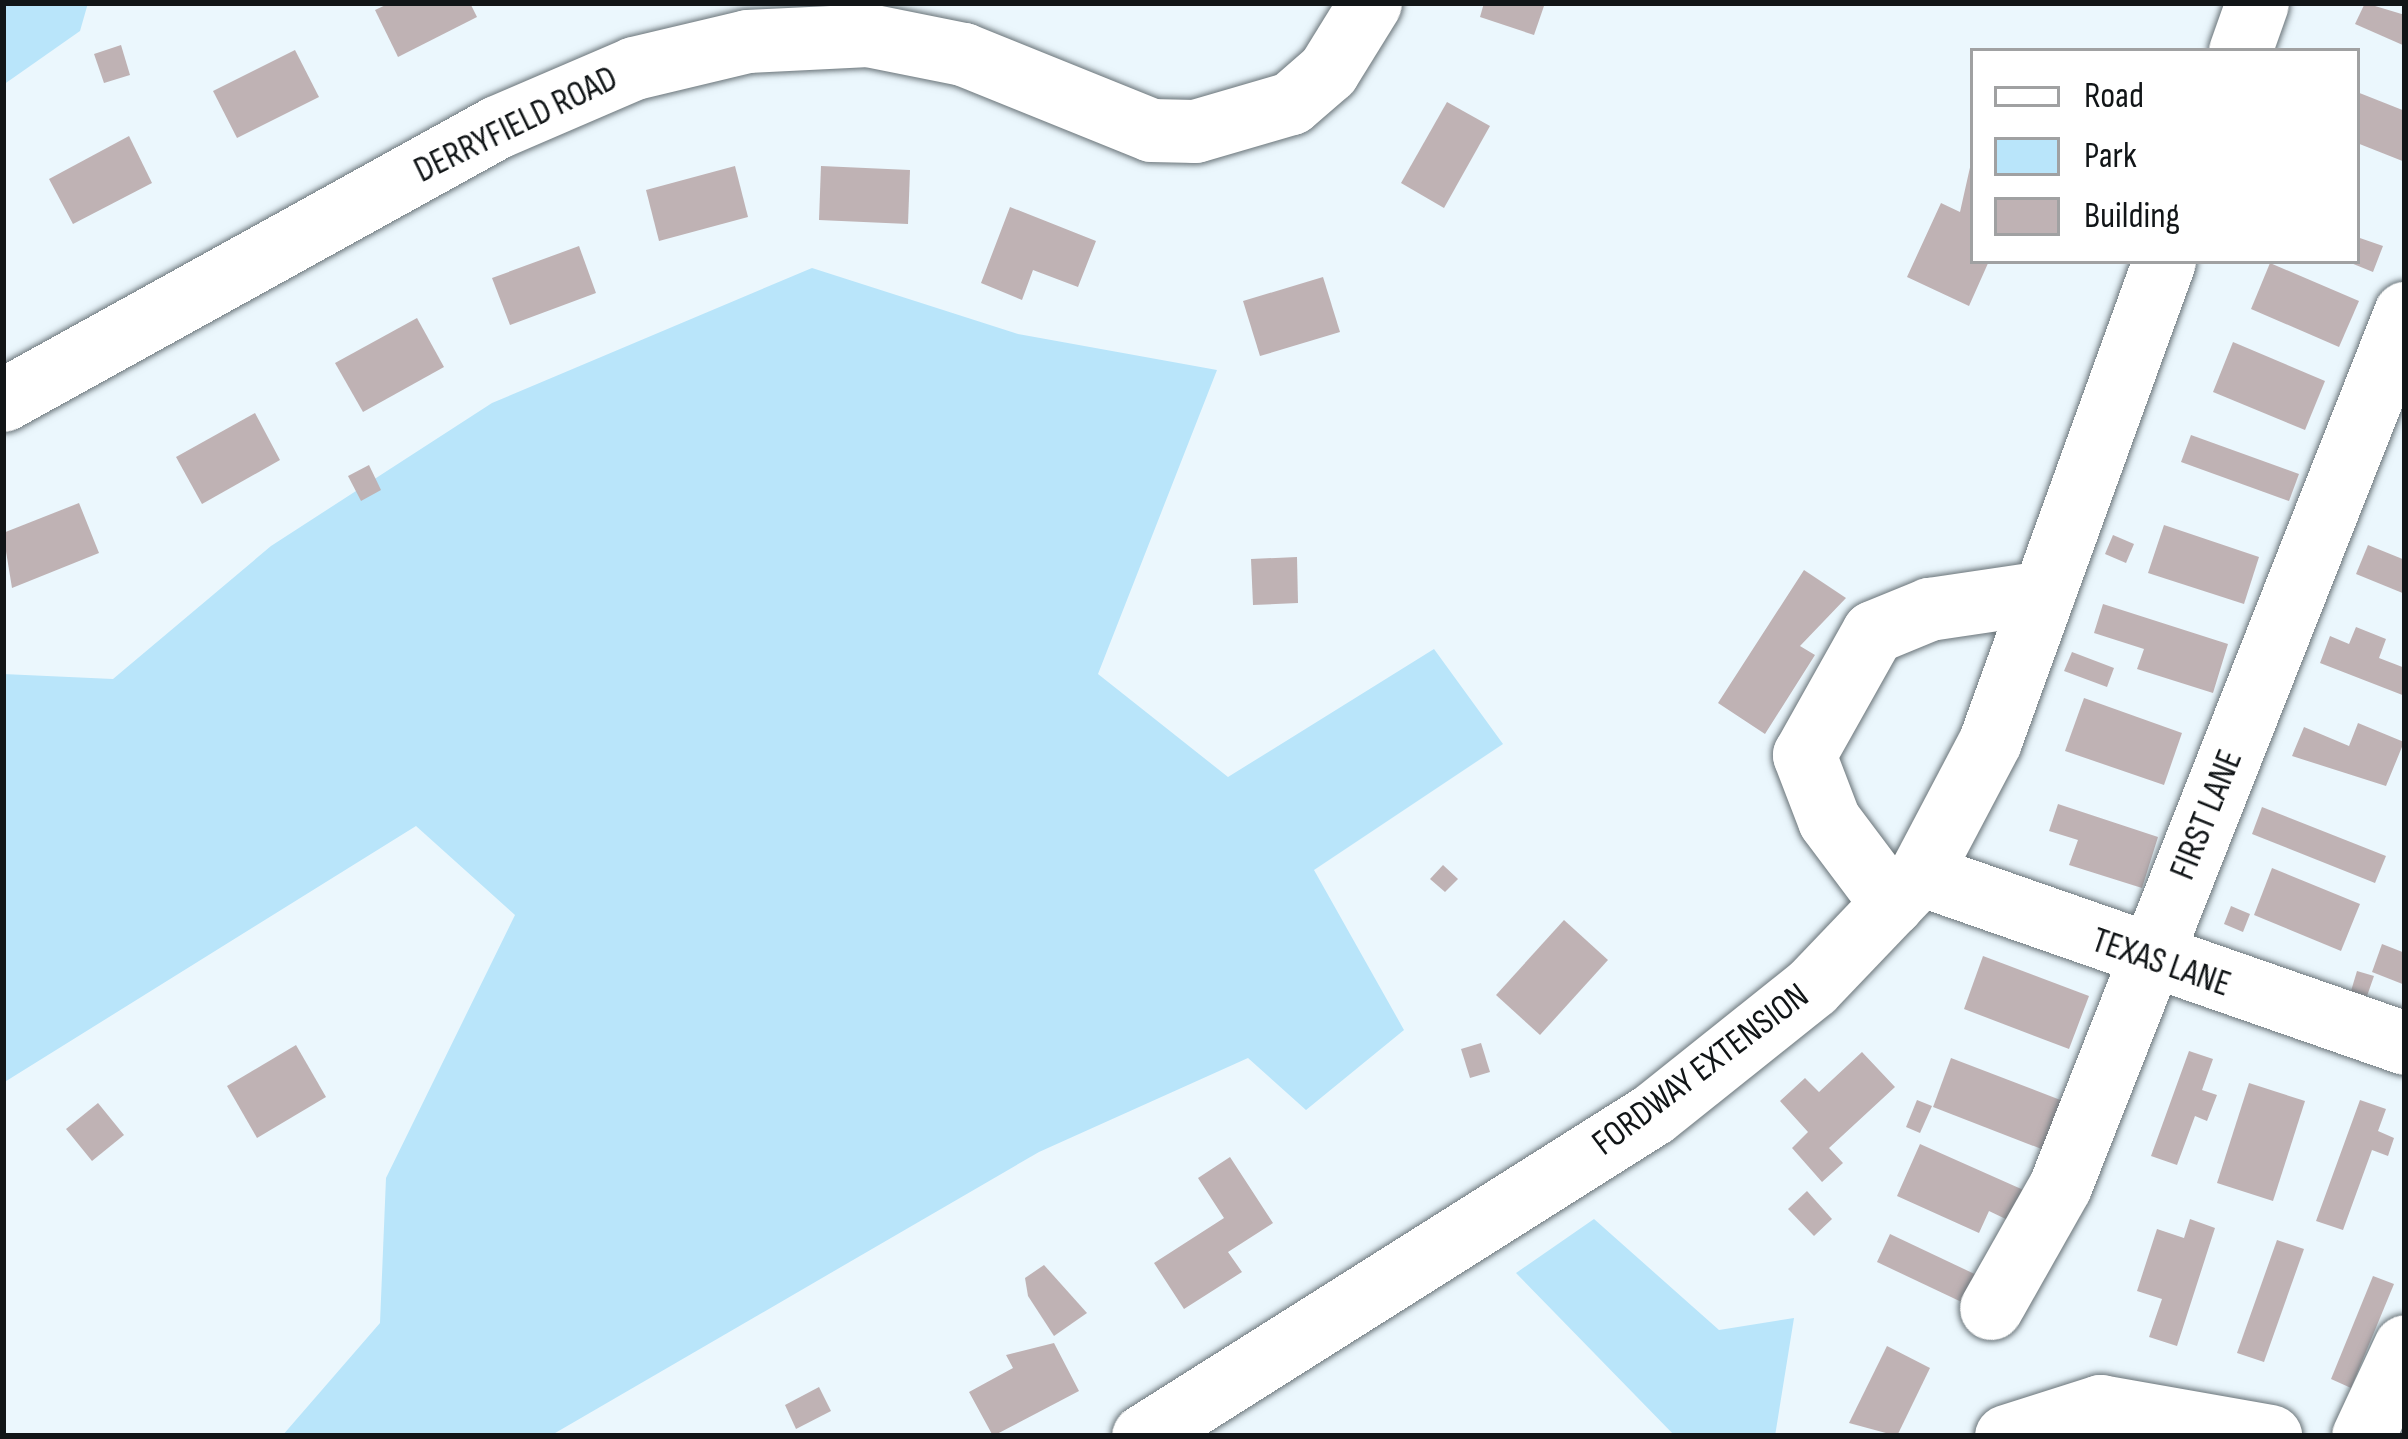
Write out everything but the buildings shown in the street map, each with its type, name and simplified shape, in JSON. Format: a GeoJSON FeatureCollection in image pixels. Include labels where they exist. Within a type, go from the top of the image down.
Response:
{"type":"FeatureCollection","features":[{"type":"Feature","properties":{"kind":"street","name":"DERRYFIELD ROAD"},"geometry":{"type":"LineString","coordinates":[[3,400],[497,127],[634,68],[748,41],[868,35],[964,54],[1151,130],[1195,131],[1291,103],[1328,71],[1370,3]]}},
{"type":"Feature","properties":{"kind":"street"},"geometry":{"type":"LineString","coordinates":[[2241,48],[2257,3]]}},
{"type":"Feature","properties":{"kind":"street","name":"FORDWAY EXTENSION"},"geometry":{"type":"LineString","coordinates":[[1143,1436],[1653,1114],[1812,987],[1906,889],[1990,742],[2163,264]]}},
{"type":"Feature","properties":{"kind":"street","name":"FIRST LANE"},"geometry":{"type":"LineString","coordinates":[[1991,1308],[2060,1186],[2405,313]]}},
{"type":"Feature","properties":{"kind":"street"},"geometry":{"type":"LineString","coordinates":[[1906,889],[1828,820],[1804,755],[1873,632],[1929,609],[2044,592]]}},
{"type":"Feature","properties":{"kind":"street","name":"TEXAS LANE"},"geometry":{"type":"LineString","coordinates":[[1906,889],[2405,1043]]}},
{"type":"Feature","properties":{"kind":"street"},"geometry":{"type":"LineString","coordinates":[[2363,1436],[2405,1346]]}},
{"type":"Feature","properties":{"kind":"street"},"geometry":{"type":"LineString","coordinates":[[2006,1436],[2100,1406],[2270,1436]]}},
{"type":"Feature","properties":{"kind":"green space"},"geometry":{"type":"Polygon","coordinates":[[[3,3],[88,3],[80,31],[3,85],[3,3]]]}},
{"type":"Feature","properties":{"kind":"green space"},"geometry":{"type":"Polygon","coordinates":[[[812,268],[1018,334],[1217,370],[1098,674],[1228,777],[1434,649],[1503,744],[1314,870],[1404,1030],[1306,1110],[1248,1058],[1039,1152],[550,1436],[282,1436],[380,1323],[386,1178],[515,915],[416,826],[3,1083],[3,674],[113,679],[271,546],[492,403],[812,268]]]}},
{"type":"Feature","properties":{"kind":"green space"},"geometry":{"type":"Polygon","coordinates":[[[1594,1219],[1719,1330],[1794,1318],[1775,1436],[1675,1436],[1516,1273],[1594,1219]]]}}]}
